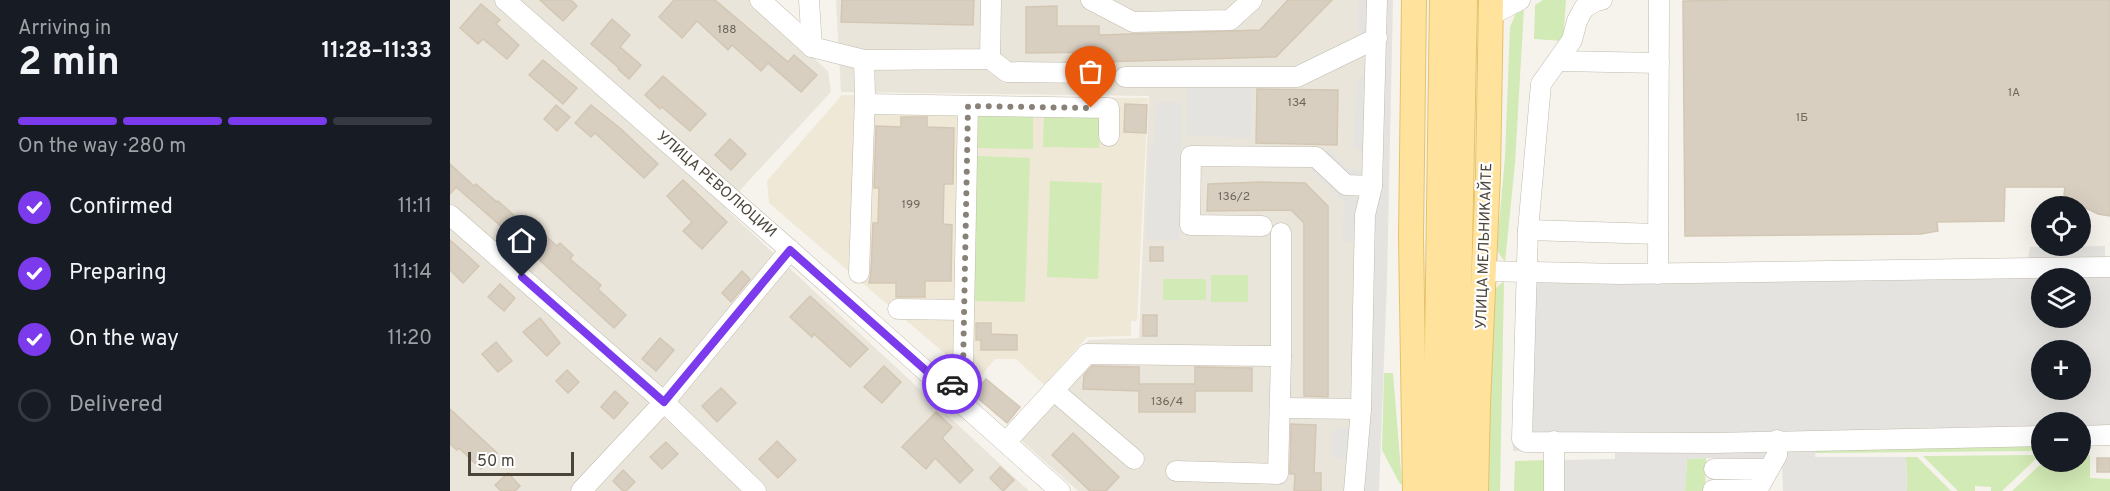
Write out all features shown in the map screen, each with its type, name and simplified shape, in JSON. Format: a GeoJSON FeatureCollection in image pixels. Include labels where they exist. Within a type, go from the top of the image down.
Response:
{"type":"FeatureCollection","features":[{"type":"Feature","properties":{"kind":"main road"},"geometry":{"type":"LineString","coordinates":[[1414,0],[1411,237],[1415,491]]}},
{"type":"Feature","properties":{"kind":"main road"},"geometry":{"type":"LineString","coordinates":[[1435,491],[1442,0]]}},
{"type":"Feature","properties":{"kind":"main road","name":"УЛИЦА МЕЛЬНИКАЙТЕ"},"geometry":{"type":"LineString","coordinates":[[1455,491],[1466,0]]}},
{"type":"Feature","properties":{"kind":"main road","name":"УЛИЦА МЕЛЬНИКАЙТЕ"},"geometry":{"type":"LineString","coordinates":[[1476,491],[1491,7]]}},
{"type":"Feature","properties":{"kind":"street","name":"УЛИЦА РЕВОЛЮЦИИ"},"geometry":{"type":"LineString","coordinates":[[505,0],[1060,491]]}},
{"type":"Feature","properties":{"kind":"street"},"geometry":{"type":"LineString","coordinates":[[760,0],[812,47],[864,60],[990,59],[1007,72],[1092,73]]}},
{"type":"Feature","properties":{"kind":"street"},"geometry":{"type":"LineString","coordinates":[[809,0],[812,47]]}},
{"type":"Feature","properties":{"kind":"street"},"geometry":{"type":"LineString","coordinates":[[990,59],[991,0]]}},
{"type":"Feature","properties":{"kind":"street"},"geometry":{"type":"LineString","coordinates":[[1091,0],[1133,21],[1230,20],[1252,0]]}},
{"type":"Feature","properties":{"kind":"street"},"geometry":{"type":"LineString","coordinates":[[1354,491],[1361,409],[1365,215],[1372,186],[1377,0]]}},
{"type":"Feature","properties":{"kind":"street"},"geometry":{"type":"LineString","coordinates":[[1491,7],[1520,0]]}},
{"type":"Feature","properties":{"kind":"street"},"geometry":{"type":"LineString","coordinates":[[1602,0],[1584,8],[1577,21],[1572,40],[1541,84],[1526,271],[1521,436],[1526,442],[1714,443],[2031,436]]}},
{"type":"Feature","properties":{"kind":"street"},"geometry":{"type":"LineString","coordinates":[[1658,273],[1659,0]]}},
{"type":"Feature","properties":{"kind":"street"},"geometry":{"type":"LineString","coordinates":[[1125,77],[1297,77],[1377,38]]}},
{"type":"Feature","properties":{"kind":"street"},"geometry":{"type":"LineString","coordinates":[[859,273],[865,104],[864,60]]}},
{"type":"Feature","properties":{"kind":"street"},"geometry":{"type":"LineString","coordinates":[[1559,61],[1659,63]]}},
{"type":"Feature","properties":{"kind":"street"},"geometry":{"type":"LineString","coordinates":[[865,104],[1109,108],[1109,136]]}},
{"type":"Feature","properties":{"kind":"street"},"geometry":{"type":"LineString","coordinates":[[948,390],[963,369],[968,106]]}},
{"type":"Feature","properties":{"kind":"street"},"geometry":{"type":"LineString","coordinates":[[1262,226],[1190,225],[1191,156],[1316,158],[1346,185],[1372,186]]}},
{"type":"Feature","properties":{"kind":"street"},"geometry":{"type":"LineString","coordinates":[[450,215],[664,402],[756,491]]}},
{"type":"Feature","properties":{"kind":"street"},"geometry":{"type":"LineString","coordinates":[[1528,230],[1658,234]]}},
{"type":"Feature","properties":{"kind":"street"},"geometry":{"type":"LineString","coordinates":[[1176,471],[1278,474],[1281,408],[1281,233]]}},
{"type":"Feature","properties":{"kind":"street"},"geometry":{"type":"LineString","coordinates":[[581,491],[664,402],[790,250]]}},
{"type":"Feature","properties":{"kind":"street"},"geometry":{"type":"LineString","coordinates":[[1484,271],[1658,273],[2110,267]]}},
{"type":"Feature","properties":{"kind":"street"},"geometry":{"type":"LineString","coordinates":[[898,309],[964,310]]}},
{"type":"Feature","properties":{"kind":"street"},"geometry":{"type":"LineString","coordinates":[[1006,442],[1087,354],[1281,356]]}},
{"type":"Feature","properties":{"kind":"street"},"geometry":{"type":"LineString","coordinates":[[1053,390],[1134,459]]}},
{"type":"Feature","properties":{"kind":"street"},"geometry":{"type":"LineString","coordinates":[[1281,408],[1361,409]]}},
{"type":"Feature","properties":{"kind":"street"},"geometry":{"type":"LineString","coordinates":[[2091,436],[2110,435]]}},
{"type":"Feature","properties":{"kind":"street"},"geometry":{"type":"LineString","coordinates":[[1714,443],[1713,490],[1758,489],[1777,455],[1777,440]]}},
{"type":"Feature","properties":{"kind":"street"},"geometry":{"type":"LineString","coordinates":[[1554,441],[1554,491]]}},
{"type":"Feature","properties":{"kind":"street"},"geometry":{"type":"LineString","coordinates":[[1714,469],[1770,469]]}},
{"type":"Feature","properties":{"kind":"shaded area"},"geometry":{"type":"Polygon","coordinates":[[[450,0],[750,0],[828,71],[831,92],[742,188],[726,209],[1029,491],[450,491],[450,0]]]}},
{"type":"Feature","properties":{"kind":"shaded area"},"geometry":{"type":"Polygon","coordinates":[[[836,0],[1371,0],[1361,491],[1078,491],[1008,429],[1089,340],[1139,338],[1149,96],[841,92],[836,0]]]}},
{"type":"Feature","properties":{"kind":"shaded area"},"geometry":{"type":"Polygon","coordinates":[[[1358,0],[1393,0],[1387,281],[1379,491],[1349,491],[1351,461],[1331,456],[1333,430],[1351,426],[1355,242],[1342,241],[1344,202],[1308,167],[1330,150],[1347,168],[1364,170],[1365,152],[1354,147],[1356,80],[1367,73],[1367,38],[1357,30],[1358,0]]]}},
{"type":"Feature","properties":{"kind":"shaded area"},"geometry":{"type":"Polygon","coordinates":[[[1187,86],[1252,87],[1251,138],[1186,136],[1187,86]]]}},
{"type":"Feature","properties":{"kind":"shaded area"},"geometry":{"type":"Polygon","coordinates":[[[842,95],[1148,98],[1137,321],[1131,321],[1131,336],[1087,337],[1044,385],[1016,359],[995,359],[977,381],[769,203],[767,181],[842,95]]]}},
{"type":"Feature","properties":{"kind":"shaded area"},"geometry":{"type":"Polygon","coordinates":[[[1156,102],[1182,103],[1179,240],[1146,240],[1149,151],[1154,144],[1156,102]]]}},
{"type":"Feature","properties":{"kind":"shaded area"},"geometry":{"type":"Polygon","coordinates":[[[2091,246],[2105,246],[2105,259],[2110,259],[2110,445],[2091,445],[2091,412],[2031,412],[2031,445],[1816,450],[1815,457],[1906,457],[1907,491],[1783,491],[1782,459],[1706,458],[1687,459],[1685,491],[1559,491],[1561,460],[1615,459],[1615,452],[1611,450],[1513,451],[1516,282],[1675,283],[2028,260],[2030,247],[2031,256],[2091,256],[2091,246]]]}},
{"type":"Feature","properties":{"kind":"green space"},"geometry":{"type":"Polygon","coordinates":[[[1543,0],[1566,0],[1563,41],[1534,39],[1535,5],[1543,0]]]}},
{"type":"Feature","properties":{"kind":"green space"},"geometry":{"type":"Polygon","coordinates":[[[1524,8],[1515,163],[1505,262],[1497,246],[1505,157],[1510,27],[1516,13],[1524,8]]]}},
{"type":"Feature","properties":{"kind":"green space"},"geometry":{"type":"Polygon","coordinates":[[[1044,115],[1100,116],[1099,148],[1043,147],[1044,115]]]}},
{"type":"Feature","properties":{"kind":"green space"},"geometry":{"type":"Polygon","coordinates":[[[977,116],[1033,117],[1033,149],[977,148],[977,116]]]}},
{"type":"Feature","properties":{"kind":"green space"},"geometry":{"type":"Polygon","coordinates":[[[977,156],[1030,158],[1025,302],[972,301],[977,156]]]}},
{"type":"Feature","properties":{"kind":"green space"},"geometry":{"type":"Polygon","coordinates":[[[1050,181],[1102,183],[1098,279],[1047,277],[1050,181]]]}},
{"type":"Feature","properties":{"kind":"green space"},"geometry":{"type":"Polygon","coordinates":[[[1211,275],[1248,275],[1248,302],[1211,302],[1211,275]]]}},
{"type":"Feature","properties":{"kind":"green space"},"geometry":{"type":"Polygon","coordinates":[[[1163,279],[1206,279],[1206,300],[1163,300],[1163,279]]]}},
{"type":"Feature","properties":{"kind":"green space"},"geometry":{"type":"Polygon","coordinates":[[[1504,281],[1500,491],[1484,491],[1495,289],[1504,281]]]}},
{"type":"Feature","properties":{"kind":"green space"},"geometry":{"type":"Polygon","coordinates":[[[1384,373],[1393,373],[1402,484],[1382,450],[1384,373]]]}},
{"type":"Feature","properties":{"kind":"green space"},"geometry":{"type":"Polygon","coordinates":[[[2031,445],[2031,451],[1815,453],[1816,450],[2031,445]]]}},
{"type":"Feature","properties":{"kind":"green space"},"geometry":{"type":"Polygon","coordinates":[[[2031,455],[2031,464],[2002,491],[1991,491],[1991,487],[1975,486],[1975,491],[1958,491],[1923,456],[2031,455]]]}},
{"type":"Feature","properties":{"kind":"green space"},"geometry":{"type":"Polygon","coordinates":[[[1906,457],[1917,457],[1951,491],[1907,491],[1906,457]]]}},
{"type":"Feature","properties":{"kind":"green space"},"geometry":{"type":"Polygon","coordinates":[[[1706,458],[1705,491],[1685,491],[1687,459],[1706,458]]]}},
{"type":"Feature","properties":{"kind":"green space"},"geometry":{"type":"Polygon","coordinates":[[[1549,460],[1548,491],[1514,491],[1515,461],[1549,460]]]}},
{"type":"Feature","properties":{"kind":"green space"},"geometry":{"type":"Polygon","coordinates":[[[2032,472],[2090,472],[2090,478],[2110,479],[2110,491],[2012,491],[2032,472]]]}},
{"type":"Feature","properties":{"kind":"building"},"geometry":{"type":"Polygon","coordinates":[[[540,0],[571,0],[577,6],[563,21],[540,0]]]}},
{"type":"Feature","properties":{"kind":"building"},"geometry":{"type":"Polygon","coordinates":[[[674,0],[715,0],[788,62],[794,55],[817,75],[801,92],[768,63],[761,71],[732,45],[728,50],[697,21],[682,38],[659,17],[674,0]]]}},
{"type":"Feature","properties":{"kind":"building"},"geometry":{"type":"Polygon","coordinates":[[[842,0],[974,0],[973,25],[841,22],[842,0]]]}},
{"type":"Feature","properties":{"kind":"building"},"geometry":{"type":"Polygon","coordinates":[[[1288,0],[1332,0],[1276,57],[1100,62],[1100,52],[1026,53],[1026,7],[1057,6],[1057,26],[1099,26],[1099,35],[1260,30],[1288,0]]]}},
{"type":"Feature","properties":{"kind":"building"},"geometry":{"type":"Polygon","coordinates":[[[2110,0],[2110,216],[2091,210],[2091,196],[2066,196],[2065,187],[2005,187],[2004,221],[1937,222],[1938,231],[1921,234],[1685,236],[1683,1],[2110,0]]]}},
{"type":"Feature","properties":{"kind":"building"},"geometry":{"type":"Polygon","coordinates":[[[481,4],[500,20],[496,24],[519,45],[507,59],[483,39],[478,44],[460,28],[481,4]]]}},
{"type":"Feature","properties":{"kind":"building"},"geometry":{"type":"Polygon","coordinates":[[[612,19],[630,35],[620,47],[641,65],[629,79],[591,44],[612,19]]]}},
{"type":"Feature","properties":{"kind":"building"},"geometry":{"type":"Polygon","coordinates":[[[543,60],[577,88],[563,104],[529,75],[543,60]]]}},
{"type":"Feature","properties":{"kind":"building"},"geometry":{"type":"Polygon","coordinates":[[[663,76],[706,114],[690,131],[645,95],[663,76]]]}},
{"type":"Feature","properties":{"kind":"building"},"geometry":{"type":"Polygon","coordinates":[[[1257,89],[1338,90],[1337,145],[1256,143],[1257,89]]]}},
{"type":"Feature","properties":{"kind":"building"},"geometry":{"type":"Polygon","coordinates":[[[1125,104],[1147,105],[1146,133],[1124,132],[1125,104]]]}},
{"type":"Feature","properties":{"kind":"building"},"geometry":{"type":"Polygon","coordinates":[[[556,105],[570,117],[557,131],[544,119],[556,105]]]}},
{"type":"Feature","properties":{"kind":"building"},"geometry":{"type":"Polygon","coordinates":[[[591,105],[621,129],[658,164],[644,178],[595,133],[591,137],[575,123],[591,105]]]}},
{"type":"Feature","properties":{"kind":"building"},"geometry":{"type":"Polygon","coordinates":[[[901,117],[927,117],[927,127],[954,128],[953,184],[944,184],[943,224],[952,225],[951,281],[925,281],[925,297],[896,297],[896,283],[869,283],[873,223],[878,223],[879,188],[874,188],[876,126],[901,127],[901,117]]]}},
{"type":"Feature","properties":{"kind":"building"},"geometry":{"type":"Polygon","coordinates":[[[730,139],[746,154],[731,170],[715,155],[730,139]]]}},
{"type":"Feature","properties":{"kind":"building"},"geometry":{"type":"Polygon","coordinates":[[[450,164],[474,186],[476,184],[526,226],[530,222],[557,246],[560,243],[573,255],[570,259],[601,285],[598,289],[626,315],[614,328],[456,187],[450,194],[450,164]]]}},
{"type":"Feature","properties":{"kind":"building"},"geometry":{"type":"Polygon","coordinates":[[[683,180],[727,222],[702,249],[683,231],[692,222],[667,196],[683,180]]]}},
{"type":"Feature","properties":{"kind":"building"},"geometry":{"type":"Polygon","coordinates":[[[1305,183],[1328,206],[1328,397],[1304,396],[1304,223],[1291,210],[1207,211],[1208,184],[1305,183]]]}},
{"type":"Feature","properties":{"kind":"building"},"geometry":{"type":"Polygon","coordinates":[[[450,240],[479,266],[463,283],[450,270],[450,240]]]}},
{"type":"Feature","properties":{"kind":"building"},"geometry":{"type":"Polygon","coordinates":[[[1150,247],[1163,247],[1163,261],[1150,261],[1150,247]]]}},
{"type":"Feature","properties":{"kind":"building"},"geometry":{"type":"Polygon","coordinates":[[[742,271],[750,279],[731,302],[722,293],[742,271]]]}},
{"type":"Feature","properties":{"kind":"building"},"geometry":{"type":"Polygon","coordinates":[[[500,284],[515,298],[504,311],[488,297],[500,284]]]}},
{"type":"Feature","properties":{"kind":"building"},"geometry":{"type":"Polygon","coordinates":[[[810,296],[868,349],[850,367],[814,334],[812,337],[790,317],[810,296]]]}},
{"type":"Feature","properties":{"kind":"building"},"geometry":{"type":"Polygon","coordinates":[[[1143,315],[1157,315],[1157,336],[1143,336],[1143,315]]]}},
{"type":"Feature","properties":{"kind":"building"},"geometry":{"type":"Polygon","coordinates":[[[540,318],[560,343],[547,356],[523,332],[540,318]]]}},
{"type":"Feature","properties":{"kind":"building"},"geometry":{"type":"Polygon","coordinates":[[[976,323],[991,323],[991,334],[1017,335],[1017,350],[981,350],[981,340],[976,340],[976,323]]]}},
{"type":"Feature","properties":{"kind":"building"},"geometry":{"type":"Polygon","coordinates":[[[660,338],[674,350],[656,371],[642,359],[660,338]]]}},
{"type":"Feature","properties":{"kind":"building"},"geometry":{"type":"Polygon","coordinates":[[[496,342],[512,361],[498,372],[482,354],[496,342]]]}},
{"type":"Feature","properties":{"kind":"building"},"geometry":{"type":"Polygon","coordinates":[[[884,366],[901,382],[882,403],[864,387],[884,366]]]}},
{"type":"Feature","properties":{"kind":"building"},"geometry":{"type":"Polygon","coordinates":[[[1092,366],[1139,367],[1139,384],[1195,384],[1195,367],[1252,368],[1252,391],[1195,391],[1195,412],[1139,412],[1139,391],[1083,389],[1084,375],[1092,366]]]}},
{"type":"Feature","properties":{"kind":"building"},"geometry":{"type":"Polygon","coordinates":[[[567,370],[579,382],[568,393],[556,381],[567,370]]]}},
{"type":"Feature","properties":{"kind":"building"},"geometry":{"type":"Polygon","coordinates":[[[986,379],[1020,407],[1007,423],[973,394],[986,379]]]}},
{"type":"Feature","properties":{"kind":"building"},"geometry":{"type":"Polygon","coordinates":[[[721,388],[736,403],[717,422],[702,406],[721,388]]]}},
{"type":"Feature","properties":{"kind":"building"},"geometry":{"type":"Polygon","coordinates":[[[615,391],[628,403],[614,419],[601,407],[615,391]]]}},
{"type":"Feature","properties":{"kind":"building"},"geometry":{"type":"Polygon","coordinates":[[[450,409],[497,453],[481,469],[459,448],[457,450],[450,444],[450,409]]]}},
{"type":"Feature","properties":{"kind":"building"},"geometry":{"type":"Polygon","coordinates":[[[936,412],[952,427],[942,438],[973,470],[960,483],[935,458],[926,469],[902,447],[936,412]]]}},
{"type":"Feature","properties":{"kind":"building"},"geometry":{"type":"Polygon","coordinates":[[[1291,424],[1316,425],[1314,473],[1321,473],[1321,491],[1294,491],[1295,474],[1290,474],[1291,424]]]}},
{"type":"Feature","properties":{"kind":"building"},"geometry":{"type":"Polygon","coordinates":[[[1073,433],[1119,477],[1106,491],[1090,491],[1052,455],[1073,433]]]}},
{"type":"Feature","properties":{"kind":"building"},"geometry":{"type":"Polygon","coordinates":[[[777,441],[796,460],[778,478],[759,459],[777,441]]]}},
{"type":"Feature","properties":{"kind":"building"},"geometry":{"type":"Polygon","coordinates":[[[666,442],[678,454],[662,469],[650,457],[666,442]]]}},
{"type":"Feature","properties":{"kind":"building"},"geometry":{"type":"Polygon","coordinates":[[[2097,458],[2110,458],[2110,472],[2097,472],[2097,458]]]}},
{"type":"Feature","properties":{"kind":"building"},"geometry":{"type":"Polygon","coordinates":[[[1000,467],[1014,480],[1003,491],[990,478],[1000,467]]]}},
{"type":"Feature","properties":{"kind":"building"},"geometry":{"type":"Polygon","coordinates":[[[623,470],[635,482],[626,491],[623,491],[613,481],[623,470]]]}},
{"type":"Feature","properties":{"kind":"building"},"geometry":{"type":"Polygon","coordinates":[[[508,473],[520,486],[515,491],[501,491],[495,485],[508,473]]]}},
{"type":"Feature","properties":{"kind":"way so far"},"geometry":{"type":"LineString","coordinates":[[952,384],[963,369],[968,106],[1091,108]]}},
{"type":"Feature","properties":{"kind":"route"},"geometry":{"type":"LineString","coordinates":[[522,277],[664,402],[790,250],[948,390],[952,384]]}}]}
